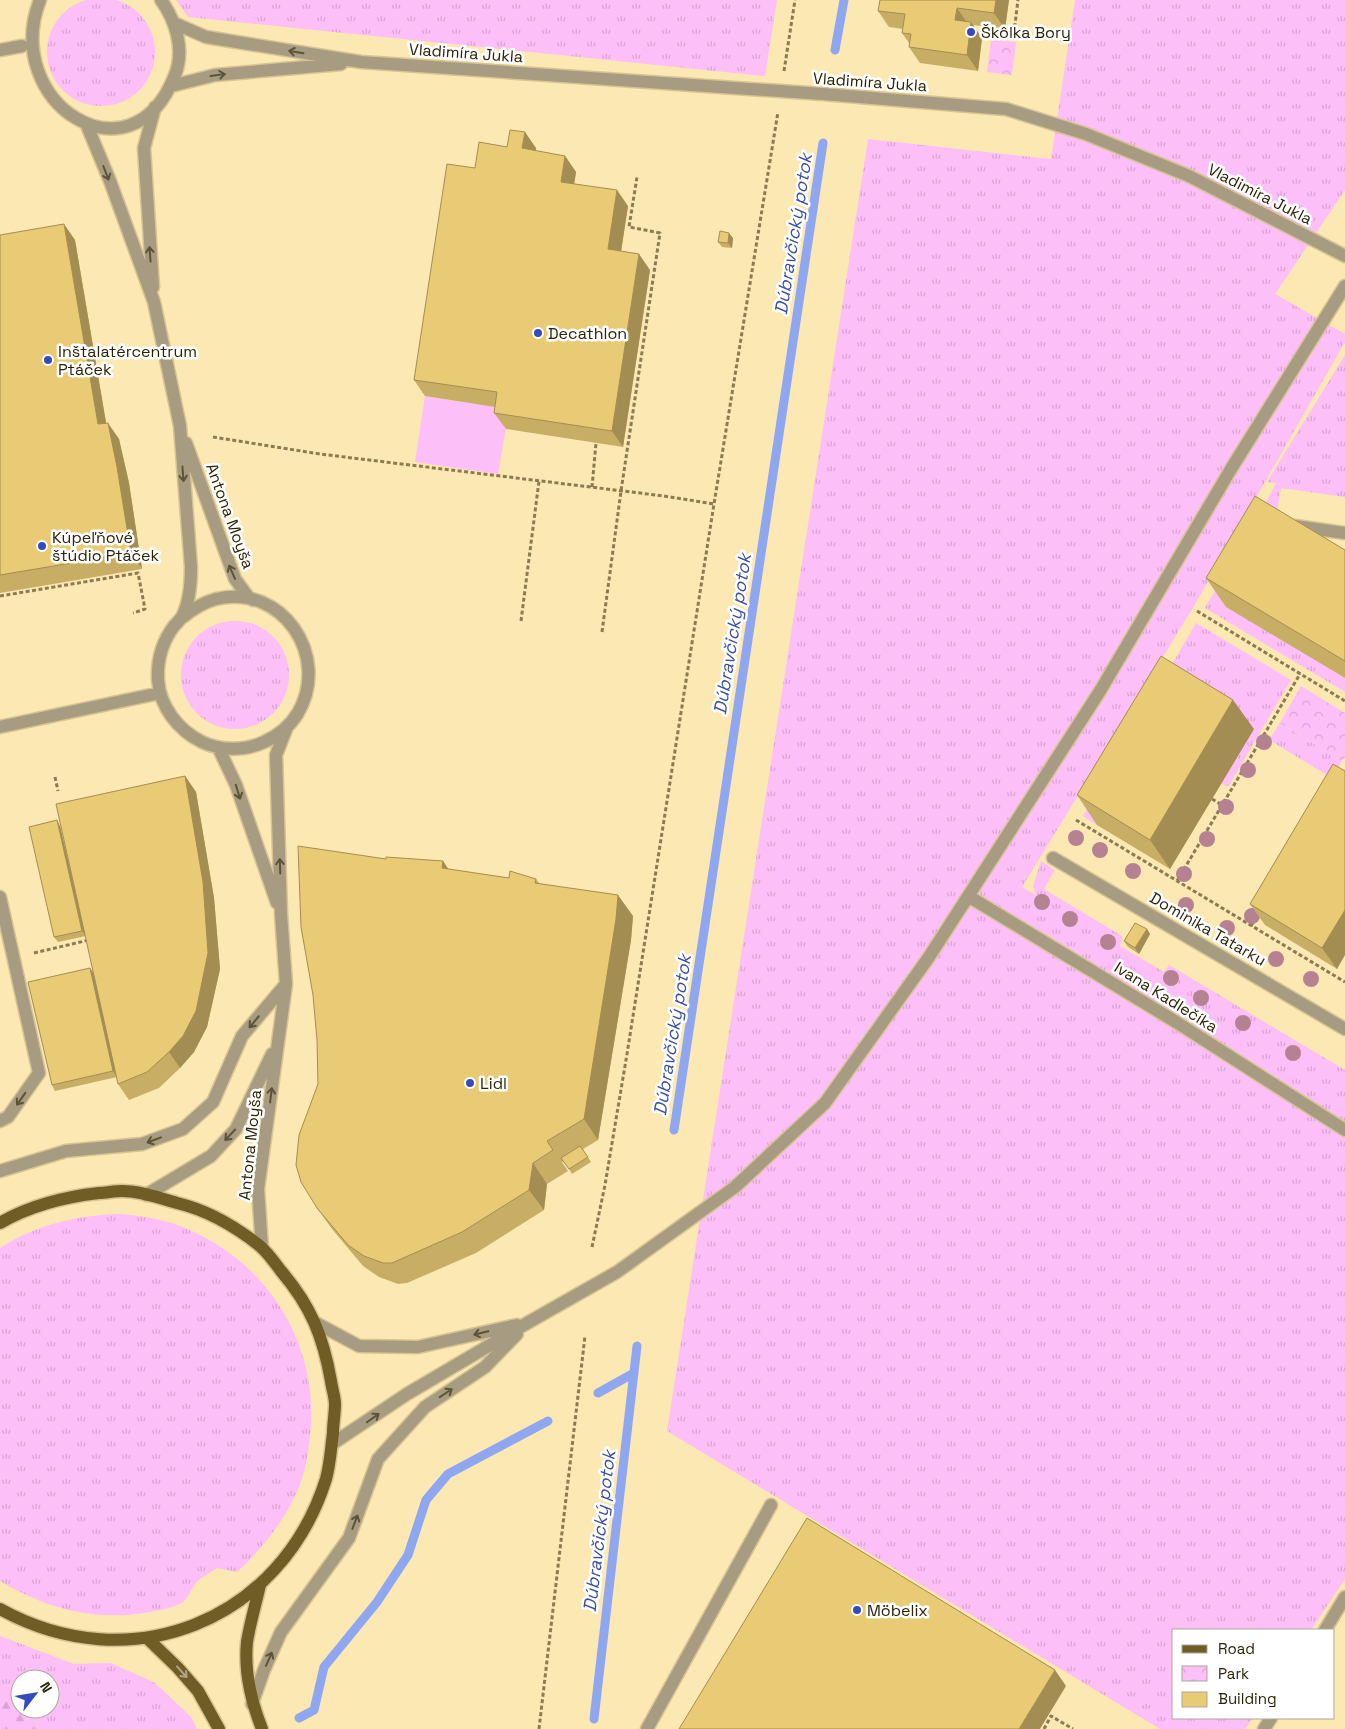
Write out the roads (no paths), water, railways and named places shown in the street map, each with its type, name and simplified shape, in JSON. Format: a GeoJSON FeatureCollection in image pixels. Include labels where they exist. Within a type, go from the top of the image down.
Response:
{"type":"FeatureCollection","features":[{"type":"Feature","properties":{"kind":"main road"},"geometry":{"type":"LineString","coordinates":[[0,1223],[38,1205],[66,1197],[122,1191],[188,1206],[214,1216],[262,1248],[305,1303],[316,1323],[328,1365],[335,1404],[332,1444],[326,1477],[314,1512],[299,1538],[281,1563],[260,1584],[235,1604],[208,1619],[178,1631],[147,1638],[115,1641],[83,1639],[52,1632],[21,1621],[0,1609]]}},
{"type":"Feature","properties":{"kind":"main road"},"geometry":{"type":"LineString","coordinates":[[260,1584],[247,1642],[247,1672],[252,1704],[262,1729]]}},
{"type":"Feature","properties":{"kind":"main road"},"geometry":{"type":"LineString","coordinates":[[147,1638],[198,1690],[219,1729]]}},
{"type":"Feature","properties":{"kind":"street"},"geometry":{"type":"LineString","coordinates":[[0,50],[24,63],[28,21],[40,0]]}},
{"type":"Feature","properties":{"kind":"street"},"geometry":{"type":"LineString","coordinates":[[40,99],[64,120],[88,128],[109,128],[124,125],[139,119],[156,107],[170,86],[176,71],[179,55],[174,23],[169,11],[161,0]]}},
{"type":"Feature","properties":{"kind":"street","name":"Vladimíra Jukla"},"geometry":{"type":"LineString","coordinates":[[174,23],[206,37],[361,62],[1006,109],[1086,134],[1189,176],[1345,256]]}},
{"type":"Feature","properties":{"kind":"street","name":"Vladimíra Jukla"},"geometry":{"type":"LineString","coordinates":[[170,86],[215,75],[361,62]]}},
{"type":"Feature","properties":{"kind":"street","name":"Antona Moyša"},"geometry":{"type":"LineString","coordinates":[[156,107],[144,148],[154,302],[180,426],[191,567],[191,590],[183,617]]}},
{"type":"Feature","properties":{"kind":"street","name":"Antona Moyša"},"geometry":{"type":"LineString","coordinates":[[88,128],[154,302]]}},
{"type":"Feature","properties":{"kind":"street"},"geometry":{"type":"LineString","coordinates":[[332,1444],[407,1394],[617,1272],[735,1187],[825,1103],[929,957],[1100,691],[1231,469],[1345,286]]}},
{"type":"Feature","properties":{"kind":"street","name":"Antona Moyša"},"geometry":{"type":"LineString","coordinates":[[180,426],[235,579],[249,598],[265,604]]}},
{"type":"Feature","properties":{"kind":"street"},"geometry":{"type":"LineString","coordinates":[[1296,526],[1345,533]]}},
{"type":"Feature","properties":{"kind":"street"},"geometry":{"type":"LineString","coordinates":[[228,598],[241,598],[265,604],[281,614],[294,628],[302,641],[307,655],[309,670],[305,697],[294,718],[269,740],[249,747],[218,747],[196,739],[177,724],[160,693],[158,669],[168,635],[183,617],[204,604],[228,598]]}},
{"type":"Feature","properties":{"kind":"street"},"geometry":{"type":"LineString","coordinates":[[0,727],[160,693]]}},
{"type":"Feature","properties":{"kind":"street","name":"Antona Moyša"},"geometry":{"type":"LineString","coordinates":[[262,1248],[258,1189],[286,984],[281,914],[276,755],[286,727]]}},
{"type":"Feature","properties":{"kind":"street","name":"Antona Moyša"},"geometry":{"type":"LineString","coordinates":[[218,747],[236,785],[281,914]]}},
{"type":"Feature","properties":{"kind":"street","name":"Dominika Tatarku"},"geometry":{"type":"LineString","coordinates":[[1054,858],[1345,1029]]}},
{"type":"Feature","properties":{"kind":"street","name":"Ivana Kadlečíka"},"geometry":{"type":"LineString","coordinates":[[968,896],[1176,1022],[1345,1130]]}},
{"type":"Feature","properties":{"kind":"street"},"geometry":{"type":"LineString","coordinates":[[0,898],[39,1073],[8,1117],[0,1121]]}},
{"type":"Feature","properties":{"kind":"street"},"geometry":{"type":"LineString","coordinates":[[0,1171],[66,1152],[142,1144],[183,1129],[213,1102],[242,1036],[286,984]]}},
{"type":"Feature","properties":{"kind":"street","name":"Antona Moyša"},"geometry":{"type":"LineString","coordinates":[[146,1195],[211,1156],[236,1129],[277,1045]]}},
{"type":"Feature","properties":{"kind":"street"},"geometry":{"type":"LineString","coordinates":[[316,1323],[359,1346],[418,1347],[529,1322]]}},
{"type":"Feature","properties":{"kind":"street"},"geometry":{"type":"LineString","coordinates":[[252,1704],[264,1670],[281,1632],[349,1538],[378,1459],[425,1407],[485,1367],[529,1322]]}},
{"type":"Feature","properties":{"kind":"street"},"geometry":{"type":"LineString","coordinates":[[647,1729],[771,1505]]}},
{"type":"Feature","properties":{"kind":"street"},"geometry":{"type":"LineString","coordinates":[[1326,1629],[1345,1597]]}},
{"type":"Feature","properties":{"kind":"waterway","name":"Dúbravčický potok"},"geometry":{"type":"LineString","coordinates":[[835,50],[844,0]]}},
{"type":"Feature","properties":{"kind":"waterway","name":"Dúbravčický potok"},"geometry":{"type":"LineString","coordinates":[[674,1130],[823,143]]}},
{"type":"Feature","properties":{"kind":"waterway","name":"Dúbravčický potok"},"geometry":{"type":"LineString","coordinates":[[594,1719],[637,1346]]}},
{"type":"Feature","properties":{"kind":"waterway"},"geometry":{"type":"LineString","coordinates":[[598,1393],[634,1373]]}},
{"type":"Feature","properties":{"kind":"waterway"},"geometry":{"type":"LineString","coordinates":[[299,1718],[314,1710],[324,1667],[377,1602],[408,1555],[426,1500],[448,1474],[548,1421]]}},
{"type":"Feature","properties":{"kind":"place","name":"Škôlka Bory"},"geometry":{"type":"Point","coordinates":[971,32]}},
{"type":"Feature","properties":{"kind":"place","name":"Decathlon"},"geometry":{"type":"Point","coordinates":[538,333]}},
{"type":"Feature","properties":{"kind":"place","name":"Inštalatércentrum Ptáček"},"geometry":{"type":"Point","coordinates":[48,360]}},
{"type":"Feature","properties":{"kind":"place","name":"Kúpeľňové štúdio Ptáček"},"geometry":{"type":"Point","coordinates":[42,546]}},
{"type":"Feature","properties":{"kind":"place","name":"Lidl"},"geometry":{"type":"Point","coordinates":[470,1083]}},
{"type":"Feature","properties":{"kind":"place","name":"Möbelix"},"geometry":{"type":"Point","coordinates":[857,1610]}}]}
